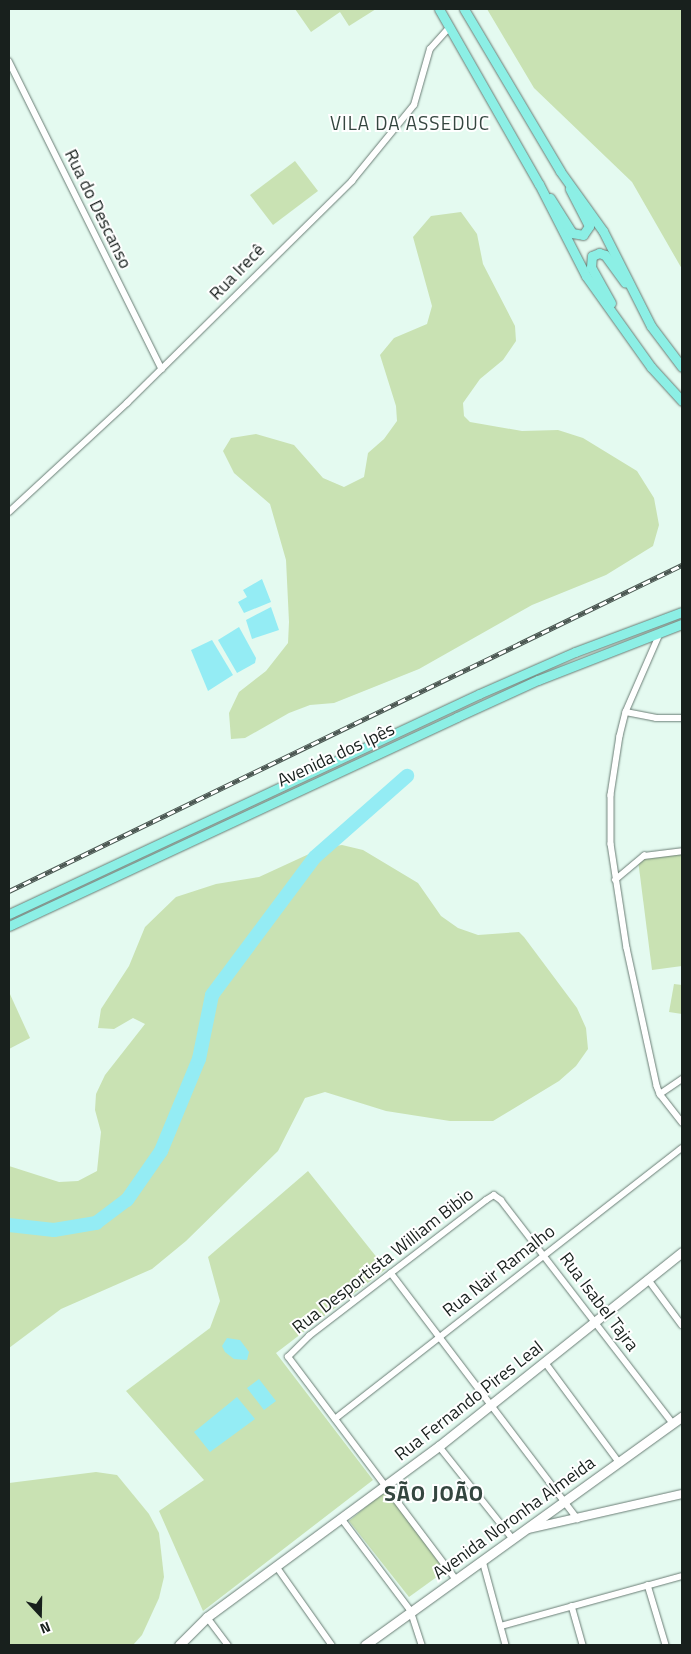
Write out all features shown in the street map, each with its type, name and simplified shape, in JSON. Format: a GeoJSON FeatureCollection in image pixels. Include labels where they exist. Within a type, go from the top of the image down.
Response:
{"type":"FeatureCollection","features":[{"type":"Feature","properties":{"kind":"main road"},"geometry":{"type":"LineString","coordinates":[[439,9],[539,184],[571,251],[650,366],[682,401]]}},
{"type":"Feature","properties":{"kind":"main road"},"geometry":{"type":"LineString","coordinates":[[464,9],[560,171],[588,223],[585,234],[579,236],[572,233],[539,184]]}},
{"type":"Feature","properties":{"kind":"main road"},"geometry":{"type":"LineString","coordinates":[[560,171],[603,231],[634,296],[651,326],[682,367]]}},
{"type":"Feature","properties":{"kind":"main road"},"geometry":{"type":"LineString","coordinates":[[614,312],[591,267],[592,256],[599,253],[605,255],[634,296]]}},
{"type":"Feature","properties":{"kind":"main road","name":"Avenida dos Ipês"},"geometry":{"type":"LineString","coordinates":[[9,914],[178,832],[548,663],[682,612]]}},
{"type":"Feature","properties":{"kind":"main road","name":"Avenida dos Ipês"},"geometry":{"type":"LineString","coordinates":[[9,926],[181,844],[538,680],[682,624]]}},
{"type":"Feature","properties":{"kind":"main road"},"geometry":{"type":"LineString","coordinates":[[395,732],[395,739],[400,743]]}},
{"type":"Feature","properties":{"kind":"main road"},"geometry":{"type":"LineString","coordinates":[[373,742],[378,746],[378,753]]}},
{"type":"Feature","properties":{"kind":"main road"},"geometry":{"type":"LineString","coordinates":[[203,821],[209,832]]}},
{"type":"Feature","properties":{"kind":"main road"},"geometry":{"type":"LineString","coordinates":[[178,832],[185,836],[181,844]]}},
{"type":"Feature","properties":{"kind":"main road","name":"Rua Fernando Pires Leal"},"geometry":{"type":"LineString","coordinates":[[179,1645],[207,1617],[439,1446],[682,1252]]}},
{"type":"Feature","properties":{"kind":"main road","name":"Avenida Noronha Almeida"},"geometry":{"type":"LineString","coordinates":[[365,1645],[682,1416]]}},
{"type":"Feature","properties":{"kind":"street","name":"Rua Irecê"},"geometry":{"type":"LineString","coordinates":[[9,512],[162,368],[369,161],[414,105],[430,50],[450,27]]}},
{"type":"Feature","properties":{"kind":"street","name":"Rua do Descanso"},"geometry":{"type":"LineString","coordinates":[[9,61],[162,368]]}},
{"type":"Feature","properties":{"kind":"street"},"geometry":{"type":"LineString","coordinates":[[661,632],[626,712],[611,795],[614,880],[637,1002],[660,1094],[682,1122]]}},
{"type":"Feature","properties":{"kind":"street"},"geometry":{"type":"LineString","coordinates":[[626,712],[656,718],[682,718]]}},
{"type":"Feature","properties":{"kind":"street"},"geometry":{"type":"LineString","coordinates":[[614,880],[640,858],[682,851]]}},
{"type":"Feature","properties":{"kind":"street"},"geometry":{"type":"LineString","coordinates":[[660,1094],[682,1079]]}},
{"type":"Feature","properties":{"kind":"street","name":"Rua Nair Ramalho"},"geometry":{"type":"LineString","coordinates":[[336,1419],[682,1148]]}},
{"type":"Feature","properties":{"kind":"street","name":"Rua Desportista William Bibio"},"geometry":{"type":"LineString","coordinates":[[336,1419],[288,1360],[294,1349],[492,1196],[501,1200]]}},
{"type":"Feature","properties":{"kind":"street","name":"Rua Isabel Tajra"},"geometry":{"type":"LineString","coordinates":[[501,1200],[673,1422]]}},
{"type":"Feature","properties":{"kind":"street"},"geometry":{"type":"LineString","coordinates":[[391,1273],[566,1500],[578,1519]]}},
{"type":"Feature","properties":{"kind":"street"},"geometry":{"type":"LineString","coordinates":[[648,1279],[682,1325]]}},
{"type":"Feature","properties":{"kind":"street"},"geometry":{"type":"LineString","coordinates":[[545,1362],[619,1462]]}},
{"type":"Feature","properties":{"kind":"street"},"geometry":{"type":"LineString","coordinates":[[336,1419],[456,1580]]}},
{"type":"Feature","properties":{"kind":"street"},"geometry":{"type":"LineString","coordinates":[[439,1446],[513,1539]]}},
{"type":"Feature","properties":{"kind":"street"},"geometry":{"type":"LineString","coordinates":[[528,1529],[682,1494]]}},
{"type":"Feature","properties":{"kind":"street"},"geometry":{"type":"LineString","coordinates":[[342,1519],[412,1611],[422,1645]]}},
{"type":"Feature","properties":{"kind":"street"},"geometry":{"type":"LineString","coordinates":[[482,1561],[506,1645]]}},
{"type":"Feature","properties":{"kind":"street"},"geometry":{"type":"LineString","coordinates":[[277,1566],[332,1645]]}},
{"type":"Feature","properties":{"kind":"street"},"geometry":{"type":"LineString","coordinates":[[501,1626],[682,1576]]}},
{"type":"Feature","properties":{"kind":"street"},"geometry":{"type":"LineString","coordinates":[[648,1586],[666,1645]]}},
{"type":"Feature","properties":{"kind":"street"},"geometry":{"type":"LineString","coordinates":[[572,1606],[583,1645]]}},
{"type":"Feature","properties":{"kind":"street"},"geometry":{"type":"LineString","coordinates":[[207,1617],[228,1645]]}},
{"type":"Feature","properties":{"kind":"green space"},"geometry":{"type":"Polygon","coordinates":[[[295,9],[376,9],[349,26],[340,12],[311,32],[295,9]]]}},
{"type":"Feature","properties":{"kind":"green space"},"geometry":{"type":"Polygon","coordinates":[[[487,9],[682,9],[682,269],[632,182],[534,88],[487,9]]]}},
{"type":"Feature","properties":{"kind":"green space"},"geometry":{"type":"Polygon","coordinates":[[[295,161],[318,191],[273,225],[250,195],[295,161]]]}},
{"type":"Feature","properties":{"kind":"green space"},"geometry":{"type":"Polygon","coordinates":[[[461,212],[477,234],[483,264],[515,326],[516,341],[503,360],[480,379],[463,403],[464,416],[470,422],[522,431],[558,430],[583,438],[637,471],[654,498],[659,525],[653,546],[606,575],[532,605],[419,669],[334,703],[310,705],[289,713],[245,738],[231,739],[229,713],[239,692],[266,671],[288,643],[289,622],[286,560],[270,504],[234,473],[223,451],[231,438],[256,434],[294,445],[323,478],[344,487],[364,477],[368,453],[384,439],[397,421],[396,406],[380,355],[394,338],[427,324],[432,306],[413,237],[431,216],[461,212]]]}},
{"type":"Feature","properties":{"kind":"green space"},"geometry":{"type":"Polygon","coordinates":[[[342,845],[363,850],[418,883],[441,916],[458,928],[478,935],[519,932],[577,1008],[586,1028],[588,1049],[576,1066],[559,1081],[493,1121],[450,1121],[386,1111],[325,1092],[305,1098],[278,1151],[186,1241],[152,1269],[61,1309],[9,1348],[9,1166],[59,1182],[78,1181],[97,1171],[101,1132],[95,1110],[96,1094],[105,1075],[145,1024],[133,1018],[114,1029],[98,1028],[101,1009],[129,966],[145,927],[176,897],[216,884],[259,877],[322,848],[342,845]]]}},
{"type":"Feature","properties":{"kind":"green space"},"geometry":{"type":"Polygon","coordinates":[[[682,854],[682,966],[652,970],[638,860],[682,854]]]}},
{"type":"Feature","properties":{"kind":"green space"},"geometry":{"type":"Polygon","coordinates":[[[674,984],[682,985],[682,1014],[669,1012],[674,984]]]}},
{"type":"Feature","properties":{"kind":"green space"},"geometry":{"type":"Polygon","coordinates":[[[9,992],[30,1038],[9,1049],[9,992]]]}},
{"type":"Feature","properties":{"kind":"green space"},"geometry":{"type":"Polygon","coordinates":[[[308,1171],[386,1269],[276,1353],[373,1480],[203,1611],[159,1511],[204,1480],[126,1391],[210,1328],[220,1301],[208,1257],[308,1171]]]}},
{"type":"Feature","properties":{"kind":"green space"},"geometry":{"type":"Polygon","coordinates":[[[96,1472],[117,1475],[149,1514],[159,1533],[164,1577],[159,1598],[142,1635],[133,1645],[9,1645],[9,1483],[96,1472]]]}},
{"type":"Feature","properties":{"kind":"green space"},"geometry":{"type":"Polygon","coordinates":[[[386,1490],[445,1571],[409,1597],[349,1521],[386,1490]]]}},
{"type":"Feature","properties":{"kind":"water"},"geometry":{"type":"Polygon","coordinates":[[[262,579],[271,602],[244,613],[238,602],[247,597],[243,590],[262,579]]]}},
{"type":"Feature","properties":{"kind":"water"},"geometry":{"type":"Polygon","coordinates":[[[271,607],[279,630],[252,639],[246,620],[271,607]]]}},
{"type":"Feature","properties":{"kind":"water"},"geometry":{"type":"Polygon","coordinates":[[[239,627],[256,658],[255,663],[237,673],[218,640],[239,627]]]}},
{"type":"Feature","properties":{"kind":"water"},"geometry":{"type":"Polygon","coordinates":[[[212,640],[233,675],[208,691],[191,650],[212,640]]]}},
{"type":"Feature","properties":{"kind":"water"},"geometry":{"type":"Polygon","coordinates":[[[227,1338],[240,1340],[249,1352],[247,1360],[234,1359],[225,1352],[222,1346],[227,1338]]]}},
{"type":"Feature","properties":{"kind":"water"},"geometry":{"type":"Polygon","coordinates":[[[259,1379],[276,1401],[264,1410],[247,1388],[259,1379]]]}},
{"type":"Feature","properties":{"kind":"water"},"geometry":{"type":"Polygon","coordinates":[[[237,1397],[255,1419],[210,1452],[194,1432],[237,1397]]]}},
{"type":"Feature","properties":{"kind":"waterway"},"geometry":{"type":"LineString","coordinates":[[9,1225],[54,1230],[96,1223],[127,1200],[161,1151],[199,1059],[212,995],[315,857],[407,776]]}},
{"type":"Feature","properties":{"kind":"railway"},"geometry":{"type":"LineString","coordinates":[[9,891],[682,565]]}},
{"type":"Feature","properties":{"kind":"district","name":"VILA DA ASSEDUC"},"geometry":{"type":"Point","coordinates":[410,123]}},
{"type":"Feature","properties":{"kind":"district","name":"SÃO JOÃO"},"geometry":{"type":"Point","coordinates":[434,1494]}}]}
